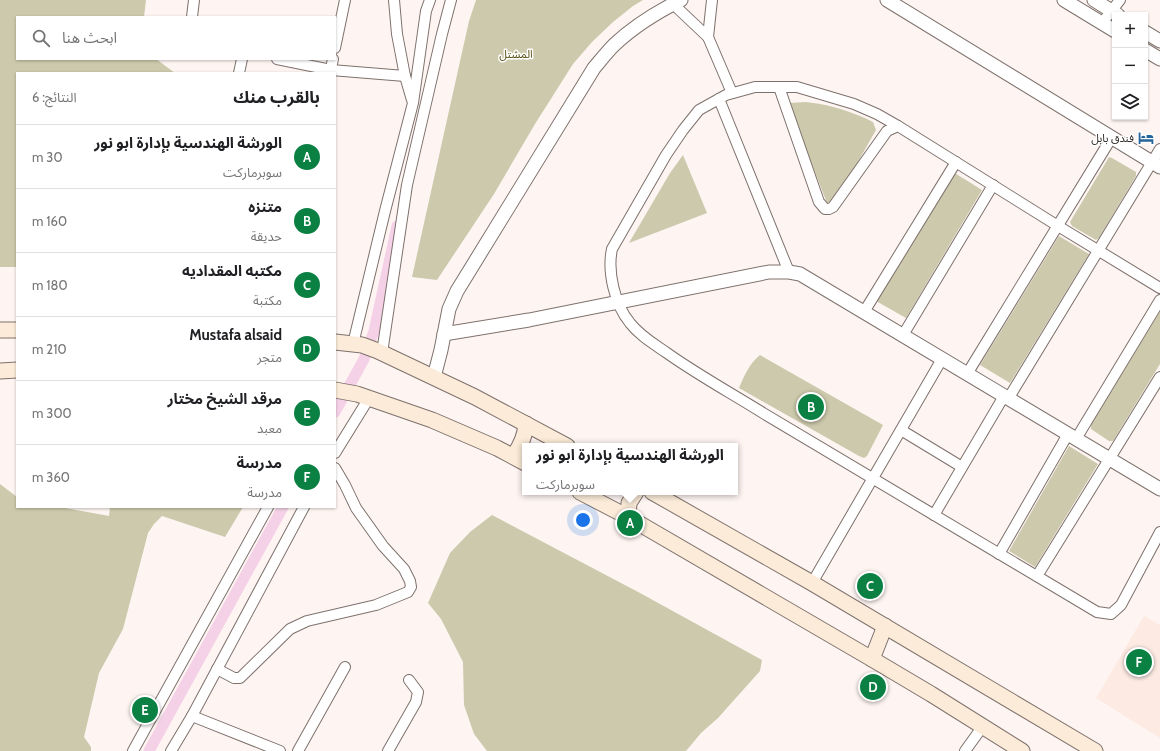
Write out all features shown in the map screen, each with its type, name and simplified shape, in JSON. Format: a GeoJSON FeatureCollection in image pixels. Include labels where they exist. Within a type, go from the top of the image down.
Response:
{"type":"FeatureCollection","features":[{"type":"Feature","properties":{"kind":"main road"},"geometry":{"type":"LineString","coordinates":[[0,330],[16,330]]}},
{"type":"Feature","properties":{"kind":"main road"},"geometry":{"type":"LineString","coordinates":[[336,342],[357,344],[380,352],[475,397],[561,443]]}},
{"type":"Feature","properties":{"kind":"main road"},"geometry":{"type":"LineString","coordinates":[[0,371],[16,370]]}},
{"type":"Feature","properties":{"kind":"main road"},"geometry":{"type":"LineString","coordinates":[[337,390],[363,396],[432,420],[519,459]]}},
{"type":"Feature","properties":{"kind":"main road"},"geometry":{"type":"LineString","coordinates":[[519,459],[517,451],[524,438],[526,424]]}},
{"type":"Feature","properties":{"kind":"main road"},"geometry":{"type":"LineString","coordinates":[[586,495],[628,517],[872,659],[1022,751]]}},
{"type":"Feature","properties":{"kind":"main road"},"geometry":{"type":"LineString","coordinates":[[628,517],[629,503],[634,495]]}},
{"type":"Feature","properties":{"kind":"main road"},"geometry":{"type":"LineString","coordinates":[[657,495],[812,583],[1095,751]]}},
{"type":"Feature","properties":{"kind":"main road"},"geometry":{"type":"LineString","coordinates":[[872,659],[885,626]]}},
{"type":"Feature","properties":{"kind":"street"},"geometry":{"type":"LineString","coordinates":[[192,16],[194,0]]}},
{"type":"Feature","properties":{"kind":"street"},"geometry":{"type":"LineString","coordinates":[[336,43],[345,0]]}},
{"type":"Feature","properties":{"kind":"street"},"geometry":{"type":"LineString","coordinates":[[394,0],[397,34],[405,76],[414,103]]}},
{"type":"Feature","properties":{"kind":"street"},"geometry":{"type":"LineString","coordinates":[[357,344],[385,211],[414,103],[426,11],[430,0]]}},
{"type":"Feature","properties":{"kind":"street"},"geometry":{"type":"LineString","coordinates":[[380,352],[407,185],[442,34],[452,0]]}},
{"type":"Feature","properties":{"kind":"street"},"geometry":{"type":"LineString","coordinates":[[708,37],[712,0]]}},
{"type":"Feature","properties":{"kind":"street"},"geometry":{"type":"LineString","coordinates":[[887,0],[1156,164]]}},
{"type":"Feature","properties":{"kind":"street"},"geometry":{"type":"LineString","coordinates":[[1064,0],[1112,29]]}},
{"type":"Feature","properties":{"kind":"street"},"geometry":{"type":"LineString","coordinates":[[1094,0],[1113,12]]}},
{"type":"Feature","properties":{"kind":"street"},"geometry":{"type":"LineString","coordinates":[[1115,12],[1120,0]]}},
{"type":"Feature","properties":{"kind":"street"},"geometry":{"type":"LineString","coordinates":[[434,377],[449,309],[457,291],[594,68],[614,45],[636,26],[677,2],[708,37],[732,93]]}},
{"type":"Feature","properties":{"kind":"street"},"geometry":{"type":"LineString","coordinates":[[1102,23],[1112,15]]}},
{"type":"Feature","properties":{"kind":"street"},"geometry":{"type":"LineString","coordinates":[[1148,34],[1160,41]]}},
{"type":"Feature","properties":{"kind":"street"},"geometry":{"type":"LineString","coordinates":[[1148,52],[1160,59]]}},
{"type":"Feature","properties":{"kind":"street"},"geometry":{"type":"LineString","coordinates":[[239,72],[242,60]]}},
{"type":"Feature","properties":{"kind":"street"},"geometry":{"type":"LineString","coordinates":[[281,60],[330,71],[405,76]]}},
{"type":"Feature","properties":{"kind":"street"},"geometry":{"type":"LineString","coordinates":[[330,71],[333,60]]}},
{"type":"Feature","properties":{"kind":"street"},"geometry":{"type":"LineString","coordinates":[[1160,288],[877,114],[854,104],[797,87],[755,87],[726,95],[700,110],[683,130],[666,155],[616,241],[612,249],[610,265],[613,286],[618,302],[624,314],[636,330],[643,336],[683,364],[872,479],[1097,612],[1111,614],[1121,605],[1160,532]]}},
{"type":"Feature","properties":{"kind":"street"},"geometry":{"type":"LineString","coordinates":[[779,87],[818,202],[826,209],[833,206],[887,131],[898,126]]}},
{"type":"Feature","properties":{"kind":"street"},"geometry":{"type":"LineString","coordinates":[[719,99],[789,272]]}},
{"type":"Feature","properties":{"kind":"street"},"geometry":{"type":"LineString","coordinates":[[968,374],[1112,137]]}},
{"type":"Feature","properties":{"kind":"street"},"geometry":{"type":"LineString","coordinates":[[934,515],[1006,397],[1099,250],[1156,164],[1160,149]]}},
{"type":"Feature","properties":{"kind":"street"},"geometry":{"type":"LineString","coordinates":[[864,312],[956,162]]}},
{"type":"Feature","properties":{"kind":"street"},"geometry":{"type":"LineString","coordinates":[[903,336],[993,185]]}},
{"type":"Feature","properties":{"kind":"street"},"geometry":{"type":"LineString","coordinates":[[444,334],[529,320],[769,272],[789,272],[800,274],[1160,489]]}},
{"type":"Feature","properties":{"kind":"street"},"geometry":{"type":"LineString","coordinates":[[999,554],[1072,436],[1160,300]]}},
{"type":"Feature","properties":{"kind":"street"},"geometry":{"type":"LineString","coordinates":[[812,583],[942,359]]}},
{"type":"Feature","properties":{"kind":"street"},"geometry":{"type":"LineString","coordinates":[[1037,576],[1160,377]]}},
{"type":"Feature","properties":{"kind":"street"},"geometry":{"type":"LineString","coordinates":[[336,451],[363,396]]}},
{"type":"Feature","properties":{"kind":"street"},"geometry":{"type":"LineString","coordinates":[[901,430],[962,467]]}},
{"type":"Feature","properties":{"kind":"street"},"geometry":{"type":"LineString","coordinates":[[217,669],[234,678],[240,678],[290,629],[307,621],[376,605],[408,592],[411,587],[410,581],[404,569],[383,546],[356,508],[336,470]]}},
{"type":"Feature","properties":{"kind":"street"},"geometry":{"type":"LineString","coordinates":[[133,751],[267,508]]}},
{"type":"Feature","properties":{"kind":"street"},"geometry":{"type":"LineString","coordinates":[[171,751],[192,716],[303,508]]}},
{"type":"Feature","properties":{"kind":"street"},"geometry":{"type":"LineString","coordinates":[[298,751],[345,667]]}},
{"type":"Feature","properties":{"kind":"street"},"geometry":{"type":"LineString","coordinates":[[388,751],[416,702],[418,692],[409,680]]}},
{"type":"Feature","properties":{"kind":"street"},"geometry":{"type":"LineString","coordinates":[[192,716],[277,751]]}},
{"type":"Feature","properties":{"kind":"street"},"geometry":{"type":"LineString","coordinates":[[965,751],[983,726]]}},
{"type":"Feature","properties":{"kind":"shaded area"},"geometry":{"type":"Polygon","coordinates":[[[1144,616],[1160,625],[1160,738],[1096,698],[1144,616]]]}},
{"type":"Feature","properties":{"kind":"green space"},"geometry":{"type":"Polygon","coordinates":[[[0,0],[146,0],[144,16],[16,16],[16,60],[157,60],[174,72],[16,72],[16,267],[0,267],[0,0]]]}},
{"type":"Feature","properties":{"kind":"green space","name":"المشتل"},"geometry":{"type":"Polygon","coordinates":[[[476,0],[643,0],[613,22],[592,42],[573,64],[535,124],[494,194],[437,280],[412,277],[469,21],[476,0]]]}},
{"type":"Feature","properties":{"kind":"green space"},"geometry":{"type":"Polygon","coordinates":[[[806,102],[841,109],[857,115],[873,122],[876,130],[838,197],[832,202],[827,203],[788,103],[806,102]]]}},
{"type":"Feature","properties":{"kind":"green space"},"geometry":{"type":"Polygon","coordinates":[[[683,155],[707,213],[629,243],[670,173],[683,155]]]}},
{"type":"Feature","properties":{"kind":"green space"},"geometry":{"type":"Polygon","coordinates":[[[1109,157],[1136,172],[1136,176],[1099,238],[1096,240],[1072,226],[1070,222],[1109,157]]]}},
{"type":"Feature","properties":{"kind":"green space"},"geometry":{"type":"Polygon","coordinates":[[[953,172],[982,190],[906,318],[876,301],[953,172]]]}},
{"type":"Feature","properties":{"kind":"green space"},"geometry":{"type":"Polygon","coordinates":[[[1059,236],[1089,254],[1010,383],[980,365],[1059,236]]]}},
{"type":"Feature","properties":{"kind":"green space"},"geometry":{"type":"Polygon","coordinates":[[[1160,311],[1160,364],[1113,441],[1109,441],[1091,429],[1091,425],[1160,311]]]}},
{"type":"Feature","properties":{"kind":"green space"},"geometry":{"type":"Polygon","coordinates":[[[760,355],[883,425],[867,456],[864,458],[859,456],[739,388],[750,366],[760,355]]]}},
{"type":"Feature","properties":{"kind":"green space"},"geometry":{"type":"Polygon","coordinates":[[[1069,446],[1098,464],[1035,567],[1009,551],[1069,446]]]}},
{"type":"Feature","properties":{"kind":"green space"},"geometry":{"type":"Polygon","coordinates":[[[0,484],[16,496],[16,508],[65,508],[109,516],[110,508],[242,508],[225,537],[162,516],[148,533],[123,629],[99,673],[84,737],[91,747],[91,751],[0,751],[0,484]]]}},
{"type":"Feature","properties":{"kind":"green space"},"geometry":{"type":"Polygon","coordinates":[[[492,515],[640,593],[762,660],[760,671],[718,718],[701,733],[686,751],[487,751],[474,734],[464,705],[463,662],[441,619],[428,603],[450,553],[470,532],[492,515]]]}},
{"type":"Feature","properties":{"kind":"building"},"geometry":{"type":"Polygon","coordinates":[[[142,697],[157,705],[148,722],[133,716],[142,697]]]}},
{"type":"Feature","properties":{"kind":"waterway"},"geometry":{"type":"LineString","coordinates":[[336,410],[364,359],[374,331],[397,226]]}},
{"type":"Feature","properties":{"kind":"waterway"},"geometry":{"type":"LineString","coordinates":[[149,751],[282,508]]}},
{"type":"Feature","properties":{"kind":"place","name":"فندق بابل"},"geometry":{"type":"Point","coordinates":[1146,138]}},
{"type":"Feature","properties":{"kind":"place","name":"متنزه"},"geometry":{"type":"Point","coordinates":[811,407]}},
{"type":"Feature","properties":{"kind":"place","name":"الورشة الهندسية بإدارة ابو نور"},"geometry":{"type":"Point","coordinates":[630,523]}},
{"type":"Feature","properties":{"kind":"place","name":"مكتبه المقداديه"},"geometry":{"type":"Point","coordinates":[870,586]}},
{"type":"Feature","properties":{"kind":"place","name":"مدرسة"},"geometry":{"type":"Point","coordinates":[1139,662]}},
{"type":"Feature","properties":{"kind":"place","name":"Mustafa alsaid"},"geometry":{"type":"Point","coordinates":[873,687]}},
{"type":"Feature","properties":{"kind":"place","name":"مرقد الشيخ مختار"},"geometry":{"type":"Point","coordinates":[145,710]}}]}
